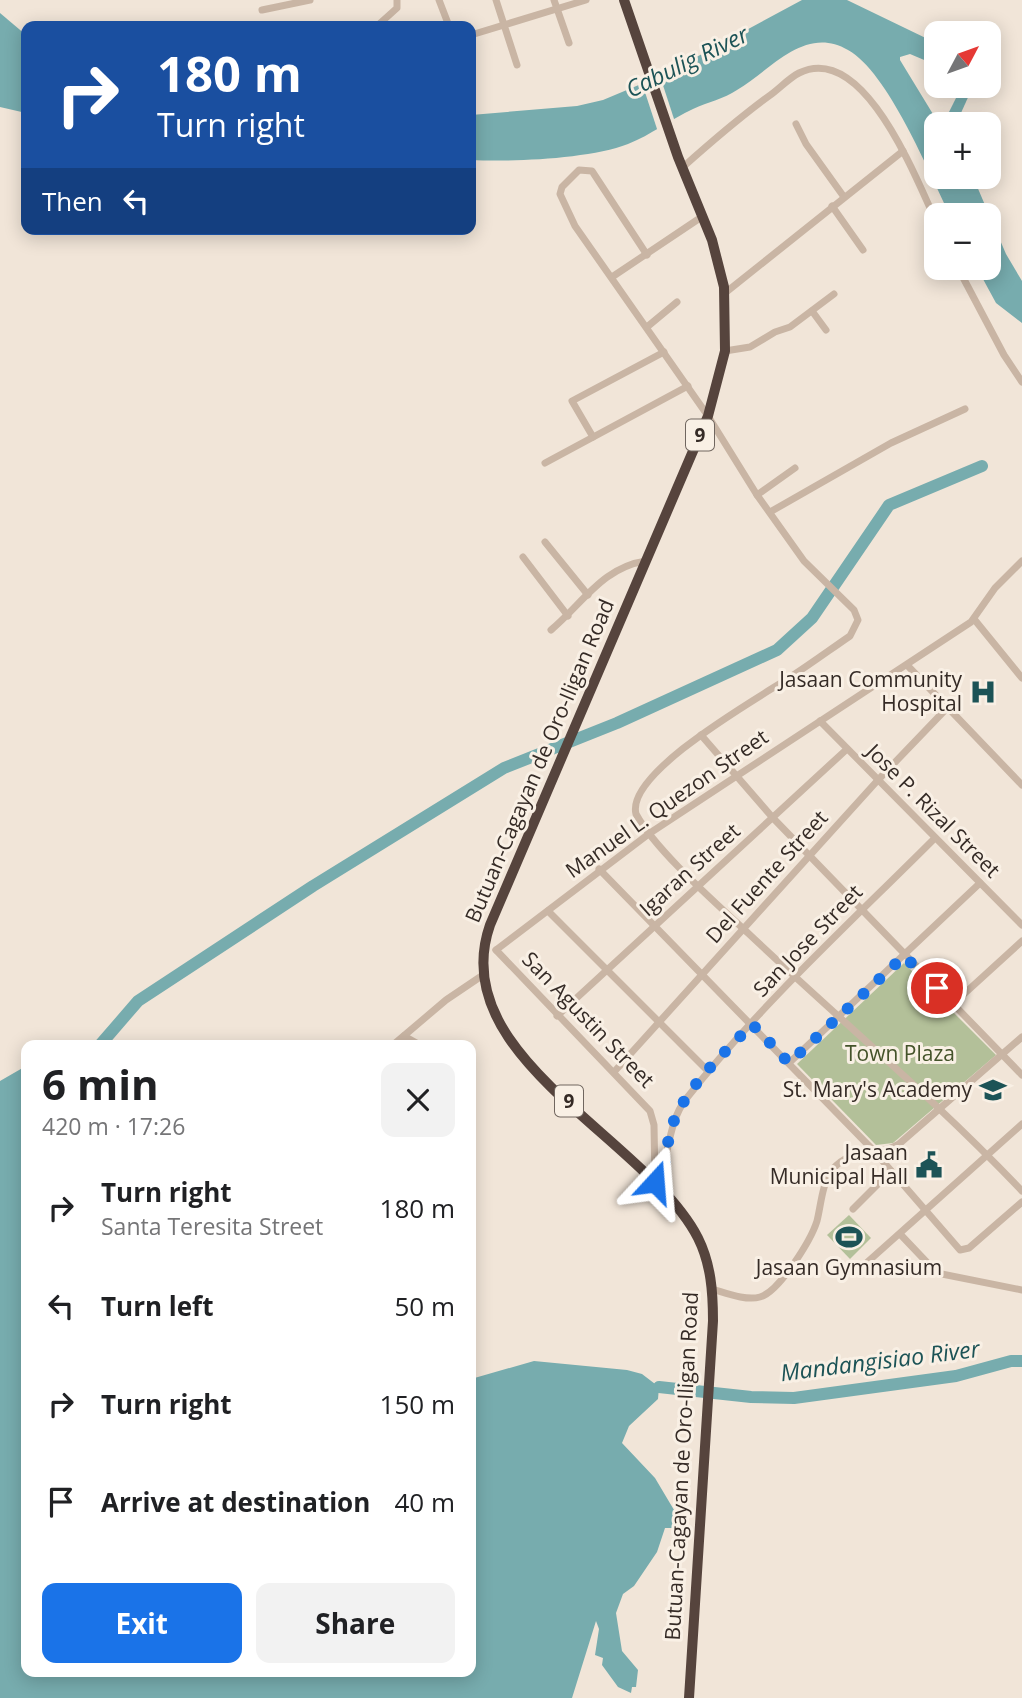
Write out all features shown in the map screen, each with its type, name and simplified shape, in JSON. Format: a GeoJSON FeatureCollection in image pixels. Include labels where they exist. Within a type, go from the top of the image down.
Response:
{"type":"FeatureCollection","features":[{"type":"Feature","properties":{"kind":"highway","name":"Butuan-Cagayan de Oro-Iligan Road"},"geometry":{"type":"LineString","coordinates":[[624,0],[680,163],[719,260],[725,293],[725,351],[708,416],[527,832],[490,925],[484,949],[483,975],[493,1013],[515,1047],[655,1182],[697,1236],[708,1263],[712,1289],[710,1354],[689,1698]]}},
{"type":"Feature","properties":{"kind":"street"},"geometry":{"type":"LineString","coordinates":[[262,10],[310,0]]}},
{"type":"Feature","properties":{"kind":"street"},"geometry":{"type":"LineString","coordinates":[[383,21],[397,8],[397,0]]}},
{"type":"Feature","properties":{"kind":"street"},"geometry":{"type":"LineString","coordinates":[[439,0],[447,21]]}},
{"type":"Feature","properties":{"kind":"street"},"geometry":{"type":"LineString","coordinates":[[496,0],[517,65]]}},
{"type":"Feature","properties":{"kind":"street"},"geometry":{"type":"LineString","coordinates":[[554,0],[569,43]]}},
{"type":"Feature","properties":{"kind":"street"},"geometry":{"type":"LineString","coordinates":[[476,34],[586,0]]}},
{"type":"Feature","properties":{"kind":"street"},"geometry":{"type":"LineString","coordinates":[[680,163],[799,73],[814,69],[846,76],[861,90],[882,116],[903,151],[928,203]]}},
{"type":"Feature","properties":{"kind":"street"},"geometry":{"type":"LineString","coordinates":[[796,124],[806,144],[844,197]]}},
{"type":"Feature","properties":{"kind":"street"},"geometry":{"type":"LineString","coordinates":[[725,293],[903,151]]}},
{"type":"Feature","properties":{"kind":"street"},"geometry":{"type":"LineString","coordinates":[[647,255],[598,176],[587,169],[579,170],[562,187],[560,194],[575,226],[688,386],[757,495],[804,561],[857,615],[857,625],[850,636],[701,735],[663,766],[638,798],[636,814],[699,886],[838,1017],[942,1109],[1022,1191]]}},
{"type":"Feature","properties":{"kind":"street"},"geometry":{"type":"LineString","coordinates":[[832,206],[863,250]]}},
{"type":"Feature","properties":{"kind":"street"},"geometry":{"type":"LineString","coordinates":[[612,277],[703,216]]}},
{"type":"Feature","properties":{"kind":"street"},"geometry":{"type":"LineString","coordinates":[[964,280],[1022,382]]}},
{"type":"Feature","properties":{"kind":"street"},"geometry":{"type":"LineString","coordinates":[[725,351],[750,347],[812,311],[834,293]]}},
{"type":"Feature","properties":{"kind":"street"},"geometry":{"type":"LineString","coordinates":[[647,327],[677,302]]}},
{"type":"Feature","properties":{"kind":"street"},"geometry":{"type":"LineString","coordinates":[[812,311],[826,330]]}},
{"type":"Feature","properties":{"kind":"street"},"geometry":{"type":"LineString","coordinates":[[593,437],[572,401],[664,352]]}},
{"type":"Feature","properties":{"kind":"street"},"geometry":{"type":"LineString","coordinates":[[545,463],[688,386]]}},
{"type":"Feature","properties":{"kind":"street"},"geometry":{"type":"LineString","coordinates":[[770,512],[891,443],[965,409]]}},
{"type":"Feature","properties":{"kind":"street"},"geometry":{"type":"LineString","coordinates":[[757,495],[795,468]]}},
{"type":"Feature","properties":{"kind":"street"},"geometry":{"type":"LineString","coordinates":[[545,542],[588,595]]}},
{"type":"Feature","properties":{"kind":"street"},"geometry":{"type":"LineString","coordinates":[[523,557],[568,616]]}},
{"type":"Feature","properties":{"kind":"street"},"geometry":{"type":"LineString","coordinates":[[551,630],[624,565],[646,561]]}},
{"type":"Feature","properties":{"kind":"street","name":"Manuel L. Quezon Street"},"geometry":{"type":"LineString","coordinates":[[496,950],[599,869],[650,833],[974,619],[995,588],[1022,561]]}},
{"type":"Feature","properties":{"kind":"street"},"geometry":{"type":"LineString","coordinates":[[974,619],[1022,678]]}},
{"type":"Feature","properties":{"kind":"street"},"geometry":{"type":"LineString","coordinates":[[907,665],[1022,785]]}},
{"type":"Feature","properties":{"kind":"street","name":"Del Fuente Street"},"geometry":{"type":"LineString","coordinates":[[614,1073],[878,780],[948,708]]}},
{"type":"Feature","properties":{"kind":"street","name":"Jose P. Rizal Street"},"geometry":{"type":"LineString","coordinates":[[820,721],[1022,925]]}},
{"type":"Feature","properties":{"kind":"street"},"geometry":{"type":"LineString","coordinates":[[701,735],[773,818],[904,956],[1022,1074]]}},
{"type":"Feature","properties":{"kind":"street","name":"Igaran Street"},"geometry":{"type":"LineString","coordinates":[[557,1016],[847,749]]}},
{"type":"Feature","properties":{"kind":"street","name":"San Jose Street"},"geometry":{"type":"LineString","coordinates":[[655,1182],[662,1173],[668,1136],[675,1116],[708,1071],[795,977],[935,838]]}},
{"type":"Feature","properties":{"kind":"street"},"geometry":{"type":"LineString","coordinates":[[599,869],[874,1151],[963,1251],[1022,1202]]}},
{"type":"Feature","properties":{"kind":"street"},"geometry":{"type":"LineString","coordinates":[[789,1063],[981,883]]}},
{"type":"Feature","properties":{"kind":"street"},"geometry":{"type":"LineString","coordinates":[[548,911],[708,1071]]}},
{"type":"Feature","properties":{"kind":"street"},"geometry":{"type":"LineString","coordinates":[[953,1004],[1022,941]]}},
{"type":"Feature","properties":{"kind":"street"},"geometry":{"type":"LineString","coordinates":[[484,949],[496,950]]}},
{"type":"Feature","properties":{"kind":"street","name":"San Agustin Street"},"geometry":{"type":"LineString","coordinates":[[496,950],[650,1111],[654,1125],[655,1182]]}},
{"type":"Feature","properties":{"kind":"street"},"geometry":{"type":"LineString","coordinates":[[399,1040],[483,975]]}},
{"type":"Feature","properties":{"kind":"street"},"geometry":{"type":"LineString","coordinates":[[404,1036],[411,1040]]}},
{"type":"Feature","properties":{"kind":"street"},"geometry":{"type":"LineString","coordinates":[[712,1289],[752,1298],[769,1291],[812,1233],[832,1171],[857,1152],[874,1151],[900,1144],[1022,1037]]}},
{"type":"Feature","properties":{"kind":"street"},"geometry":{"type":"LineString","coordinates":[[854,1274],[1022,1124]]}},
{"type":"Feature","properties":{"kind":"street"},"geometry":{"type":"LineString","coordinates":[[637,1165],[656,1158]]}},
{"type":"Feature","properties":{"kind":"street"},"geometry":{"type":"LineString","coordinates":[[853,1209],[891,1171]]}},
{"type":"Feature","properties":{"kind":"street"},"geometry":{"type":"LineString","coordinates":[[900,1234],[937,1273],[1022,1290]]}},
{"type":"Feature","properties":{"kind":"green space","name":"Town Plaza"},"geometry":{"type":"Polygon","coordinates":[[[904,963],[996,1055],[893,1143],[876,1145],[797,1064],[904,963]]]}},
{"type":"Feature","properties":{"kind":"green space","name":"Jasaan Gymnasium"},"geometry":{"type":"Polygon","coordinates":[[[849,1215],[871,1238],[850,1259],[827,1235],[849,1215]]]}},
{"type":"Feature","properties":{"kind":"water"},"geometry":{"type":"Polygon","coordinates":[[[802,0],[847,0],[924,37],[924,60],[910,54],[900,57],[900,60],[932,112],[924,112],[924,160],[892,101],[863,62],[848,50],[832,44],[817,43],[790,53],[732,93],[693,109],[628,144],[572,156],[529,160],[476,160],[476,115],[577,106],[603,100],[665,74],[802,0]]]}},
{"type":"Feature","properties":{"kind":"water"},"geometry":{"type":"Polygon","coordinates":[[[0,13],[21,31],[21,112],[0,107],[0,13]]]}},
{"type":"Feature","properties":{"kind":"water"},"geometry":{"type":"Polygon","coordinates":[[[956,98],[968,98],[961,112],[949,112],[956,98]]]}},
{"type":"Feature","properties":{"kind":"water"},"geometry":{"type":"Polygon","coordinates":[[[938,189],[978,189],[984,203],[944,203],[938,189]]]}},
{"type":"Feature","properties":{"kind":"water"},"geometry":{"type":"Polygon","coordinates":[[[1001,242],[1022,281],[1022,323],[996,303],[984,280],[1001,280],[1001,242]]]}},
{"type":"Feature","properties":{"kind":"water"},"geometry":{"type":"Polygon","coordinates":[[[21,1069],[21,1677],[476,1677],[476,1378],[534,1361],[627,1370],[642,1374],[659,1387],[658,1399],[629,1426],[622,1443],[655,1478],[677,1515],[676,1528],[665,1528],[657,1552],[634,1586],[623,1594],[616,1613],[622,1651],[638,1670],[636,1687],[632,1687],[631,1693],[618,1687],[602,1665],[603,1658],[595,1655],[599,1629],[596,1621],[572,1698],[0,1698],[0,1081],[21,1069]]]}},
{"type":"Feature","properties":{"kind":"pier"},"geometry":{"type":"Polygon","coordinates":[[[659,73],[675,122],[658,132],[641,80],[659,73]]]}},
{"type":"Feature","properties":{"kind":"waterway"},"geometry":{"type":"LineString","coordinates":[[104,1040],[138,1001],[313,886],[504,768],[617,723],[777,650],[812,618],[889,505],[982,466]]}},
{"type":"Feature","properties":{"kind":"waterway","name":"Mandangisiao River"},"geometry":{"type":"LineString","coordinates":[[659,1387],[751,1397],[794,1398],[956,1376],[1011,1361],[1022,1361]]}},
{"type":"Feature","properties":{"kind":"place","name":"Jasaan Community Hospital"},"geometry":{"type":"Point","coordinates":[983,692]}},
{"type":"Feature","properties":{"kind":"place","name":"St. Mary's Academy"},"geometry":{"type":"Point","coordinates":[993,1090]}},
{"type":"Feature","properties":{"kind":"place","name":"Jasaan Municipal Hall"},"geometry":{"type":"Point","coordinates":[929,1165]}},
{"type":"Feature","properties":{"kind":"place","name":"Jasaan Gymnasium"},"geometry":{"type":"Point","coordinates":[849,1237]}},
{"type":"Feature","properties":{"kind":"route"},"geometry":{"type":"LineString","coordinates":[[655,1182],[662,1173],[668,1136],[682,1104],[708,1071],[752,1024],[789,1063],[904,956],[937,988]]}},
{"type":"Feature","properties":{"kind":"water label","name":"Cabulig River"},"geometry":{"type":"Point","coordinates":[687,62]}}]}
